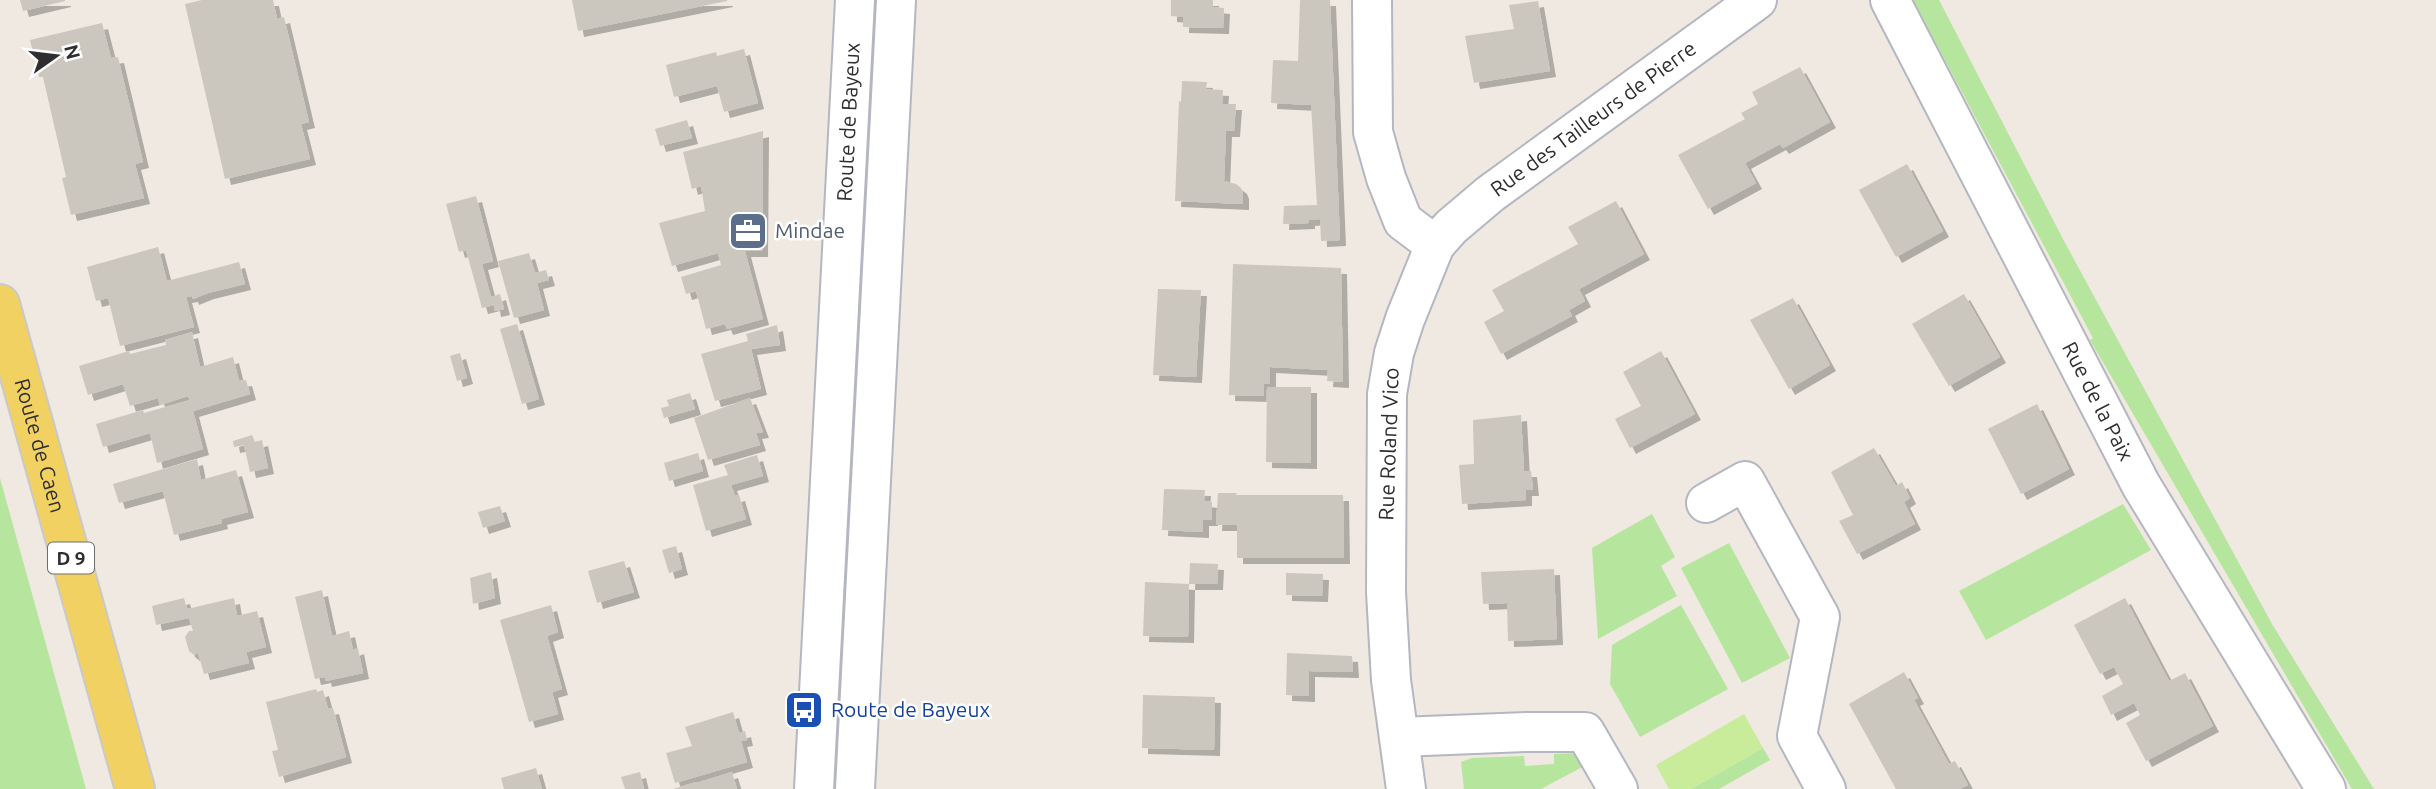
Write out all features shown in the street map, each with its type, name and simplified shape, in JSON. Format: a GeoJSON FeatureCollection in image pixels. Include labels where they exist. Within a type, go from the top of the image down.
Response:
{"type":"FeatureCollection","features":[{"type":"Feature","properties":{"kind":"main road","name":"Route de Caen"},"geometry":{"type":"LineString","coordinates":[[0,304],[135,789]]}},
{"type":"Feature","properties":{"kind":"street","name":"Route de Bayeux"},"geometry":{"type":"LineString","coordinates":[[814,789],[855,0]]}},
{"type":"Feature","properties":{"kind":"street","name":"Route de Bayeux"},"geometry":{"type":"LineString","coordinates":[[855,789],[896,0]]}},
{"type":"Feature","properties":{"kind":"street"},"geometry":{"type":"LineString","coordinates":[[1372,0],[1373,132],[1386,178],[1403,221],[1435,245]]}},
{"type":"Feature","properties":{"kind":"street","name":"Rue des Tailleurs de Pierre"},"geometry":{"type":"LineString","coordinates":[[1435,245],[1451,227],[1490,194],[1757,0]]}},
{"type":"Feature","properties":{"kind":"street","name":"Rue de la Paix"},"geometry":{"type":"LineString","coordinates":[[1890,0],[2141,485],[2326,789]]}},
{"type":"Feature","properties":{"kind":"street","name":"Rue Roland Vico"},"geometry":{"type":"LineString","coordinates":[[1406,789],[1391,680],[1386,592],[1387,394],[1394,353],[1435,245]]}},
{"type":"Feature","properties":{"kind":"street"},"geometry":{"type":"LineString","coordinates":[[1706,503],[1745,481],[1820,617],[1797,736],[1826,789]]}},
{"type":"Feature","properties":{"kind":"street"},"geometry":{"type":"LineString","coordinates":[[1399,737],[1527,732],[1585,733],[1619,789]]}},
{"type":"Feature","properties":{"kind":"green space"},"geometry":{"type":"Polygon","coordinates":[[[1913,0],[1939,0],[2064,241],[2272,624],[2374,789],[2352,789],[2090,340],[2093,338],[1913,0]]]}},
{"type":"Feature","properties":{"kind":"green space"},"geometry":{"type":"Polygon","coordinates":[[[0,478],[86,789],[0,789],[0,478]]]}},
{"type":"Feature","properties":{"kind":"green space"},"geometry":{"type":"Polygon","coordinates":[[[2123,504],[2151,550],[1986,640],[1959,591],[2123,504]]]}},
{"type":"Feature","properties":{"kind":"green space"},"geometry":{"type":"Polygon","coordinates":[[[1652,514],[1675,557],[1661,566],[1677,596],[1598,639],[1592,548],[1652,514]]]}},
{"type":"Feature","properties":{"kind":"green space"},"geometry":{"type":"Polygon","coordinates":[[[1729,543],[1790,658],[1742,683],[1681,568],[1729,543]]]}},
{"type":"Feature","properties":{"kind":"green space"},"geometry":{"type":"Polygon","coordinates":[[[1681,605],[1728,689],[1640,737],[1610,684],[1612,645],[1681,605]]]}},
{"type":"Feature","properties":{"kind":"green space"},"geometry":{"type":"Polygon","coordinates":[[[1744,714],[1763,748],[1691,789],[1669,789],[1656,765],[1744,714]]]}},
{"type":"Feature","properties":{"kind":"green space"},"geometry":{"type":"Polygon","coordinates":[[[1763,748],[1770,760],[1719,789],[1691,789],[1763,748]]]}},
{"type":"Feature","properties":{"kind":"green space"},"geometry":{"type":"Polygon","coordinates":[[[1579,753],[1586,765],[1541,789],[1464,789],[1461,762],[1472,758],[1524,756],[1525,766],[1554,764],[1554,754],[1579,753]]]}},
{"type":"Feature","properties":{"kind":"building"},"geometry":{"type":"Polygon","coordinates":[[[20,0],[65,0],[65,1],[23,11],[20,0]]]}},
{"type":"Feature","properties":{"kind":"building"},"geometry":{"type":"Polygon","coordinates":[[[202,0],[273,0],[277,19],[284,17],[309,122],[301,124],[310,159],[225,179],[185,4],[202,0]]]}},
{"type":"Feature","properties":{"kind":"building"},"geometry":{"type":"Polygon","coordinates":[[[572,0],[727,0],[727,1],[578,31],[572,0]]]}},
{"type":"Feature","properties":{"kind":"building"},"geometry":{"type":"Polygon","coordinates":[[[1171,0],[1213,0],[1213,7],[1224,8],[1223,28],[1183,27],[1183,17],[1171,16],[1171,0]]]}},
{"type":"Feature","properties":{"kind":"building"},"geometry":{"type":"Polygon","coordinates":[[[1300,0],[1330,0],[1340,240],[1321,241],[1320,219],[1309,220],[1309,223],[1283,224],[1284,206],[1317,205],[1311,105],[1271,103],[1273,60],[1298,61],[1300,0]]]}},
{"type":"Feature","properties":{"kind":"building"},"geometry":{"type":"Polygon","coordinates":[[[1538,1],[1550,71],[1474,83],[1465,36],[1514,29],[1509,5],[1538,1]]]}},
{"type":"Feature","properties":{"kind":"building"},"geometry":{"type":"Polygon","coordinates":[[[102,23],[111,58],[118,57],[143,162],[135,164],[144,198],[71,215],[62,178],[66,177],[43,77],[39,77],[30,40],[102,23]]]}},
{"type":"Feature","properties":{"kind":"building"},"geometry":{"type":"Polygon","coordinates":[[[744,49],[758,103],[724,112],[717,86],[674,97],[666,65],[716,52],[717,56],[744,49]]]}},
{"type":"Feature","properties":{"kind":"building"},"geometry":{"type":"Polygon","coordinates":[[[1800,67],[1830,122],[1783,148],[1780,144],[1745,163],[1756,183],[1708,209],[1678,155],[1745,119],[1741,113],[1758,104],[1752,92],[1800,67]]]}},
{"type":"Feature","properties":{"kind":"building"},"geometry":{"type":"Polygon","coordinates":[[[1182,81],[1207,82],[1206,89],[1223,90],[1222,104],[1236,104],[1234,131],[1226,131],[1224,181],[1241,188],[1243,204],[1175,201],[1182,81]]]}},
{"type":"Feature","properties":{"kind":"building"},"geometry":{"type":"Polygon","coordinates":[[[687,120],[692,138],[660,146],[655,129],[687,120]]]}},
{"type":"Feature","properties":{"kind":"building"},"geometry":{"type":"Polygon","coordinates":[[[763,131],[762,251],[745,251],[763,319],[727,329],[725,324],[706,329],[696,291],[686,294],[681,277],[721,265],[718,253],[672,266],[659,223],[705,211],[701,186],[692,189],[683,152],[763,131]]]}},
{"type":"Feature","properties":{"kind":"building"},"geometry":{"type":"Polygon","coordinates":[[[1907,164],[1943,231],[1896,257],[1859,190],[1907,164]]]}},
{"type":"Feature","properties":{"kind":"building"},"geometry":{"type":"Polygon","coordinates":[[[476,196],[493,261],[482,264],[491,297],[500,294],[504,309],[495,311],[494,305],[482,308],[466,250],[459,252],[446,204],[476,196]]]}},
{"type":"Feature","properties":{"kind":"building"},"geometry":{"type":"Polygon","coordinates":[[[1616,201],[1644,254],[1579,289],[1585,301],[1569,310],[1572,316],[1501,354],[1484,322],[1504,311],[1492,290],[1578,244],[1568,227],[1616,201]]]}},
{"type":"Feature","properties":{"kind":"building"},"geometry":{"type":"Polygon","coordinates":[[[158,247],[167,281],[239,262],[245,284],[193,299],[192,296],[186,297],[194,327],[120,346],[108,298],[96,301],[87,267],[158,247]]]}},
{"type":"Feature","properties":{"kind":"building"},"geometry":{"type":"Polygon","coordinates":[[[529,253],[535,273],[546,270],[549,280],[537,283],[544,310],[514,318],[498,261],[529,253]]]}},
{"type":"Feature","properties":{"kind":"building"},"geometry":{"type":"Polygon","coordinates":[[[1233,264],[1341,268],[1343,382],[1327,381],[1328,370],[1270,367],[1270,384],[1264,384],[1264,396],[1229,395],[1233,264]]]}},
{"type":"Feature","properties":{"kind":"building"},"geometry":{"type":"Polygon","coordinates":[[[1158,289],[1201,290],[1196,377],[1153,375],[1158,289]]]}},
{"type":"Feature","properties":{"kind":"building"},"geometry":{"type":"Polygon","coordinates":[[[1964,294],[2000,357],[1949,386],[1912,324],[1964,294]]]}},
{"type":"Feature","properties":{"kind":"building"},"geometry":{"type":"Polygon","coordinates":[[[1793,298],[1830,365],[1789,389],[1750,320],[1793,298]]]}},
{"type":"Feature","properties":{"kind":"building"},"geometry":{"type":"Polygon","coordinates":[[[517,324],[539,399],[522,404],[500,329],[517,324]]]}},
{"type":"Feature","properties":{"kind":"building"},"geometry":{"type":"Polygon","coordinates":[[[777,325],[780,345],[751,349],[761,389],[715,401],[701,354],[748,341],[746,334],[777,325]]]}},
{"type":"Feature","properties":{"kind":"building"},"geometry":{"type":"Polygon","coordinates":[[[192,332],[200,367],[233,357],[239,381],[246,380],[250,394],[193,411],[203,449],[157,463],[150,433],[103,447],[96,424],[190,400],[188,396],[160,405],[158,398],[130,406],[123,384],[88,395],[79,366],[129,351],[130,354],[166,345],[165,340],[192,332]]]}},
{"type":"Feature","properties":{"kind":"building"},"geometry":{"type":"Polygon","coordinates":[[[1661,351],[1695,414],[1630,448],[1615,419],[1641,406],[1623,372],[1661,351]]]}},
{"type":"Feature","properties":{"kind":"building"},"geometry":{"type":"Polygon","coordinates":[[[460,353],[467,378],[457,381],[450,356],[460,353]]]}},
{"type":"Feature","properties":{"kind":"building"},"geometry":{"type":"Polygon","coordinates":[[[1267,387],[1311,387],[1311,463],[1266,462],[1267,387]]]}},
{"type":"Feature","properties":{"kind":"building"},"geometry":{"type":"Polygon","coordinates":[[[690,393],[695,409],[664,418],[661,408],[669,406],[667,400],[690,393]]]}},
{"type":"Feature","properties":{"kind":"building"},"geometry":{"type":"Polygon","coordinates":[[[750,398],[763,432],[756,433],[760,445],[708,460],[694,418],[750,398]]]}},
{"type":"Feature","properties":{"kind":"building"},"geometry":{"type":"Polygon","coordinates":[[[2037,404],[2069,469],[2021,494],[1988,429],[2037,404]]]}},
{"type":"Feature","properties":{"kind":"building"},"geometry":{"type":"Polygon","coordinates":[[[1521,415],[1524,471],[1531,471],[1533,490],[1526,490],[1526,500],[1462,504],[1459,465],[1474,464],[1473,420],[1521,415]]]}},
{"type":"Feature","properties":{"kind":"building"},"geometry":{"type":"Polygon","coordinates":[[[252,435],[255,442],[262,440],[268,468],[250,472],[244,445],[234,447],[233,441],[252,435]]]}},
{"type":"Feature","properties":{"kind":"building"},"geometry":{"type":"Polygon","coordinates":[[[1874,448],[1896,486],[1902,482],[1910,498],[1904,502],[1915,524],[1857,554],[1839,521],[1853,515],[1831,472],[1874,448]]]}},
{"type":"Feature","properties":{"kind":"building"},"geometry":{"type":"Polygon","coordinates":[[[698,453],[703,471],[669,481],[664,463],[698,453]]]}},
{"type":"Feature","properties":{"kind":"building"},"geometry":{"type":"Polygon","coordinates":[[[757,455],[763,476],[731,485],[735,496],[739,495],[746,519],[706,531],[693,485],[728,475],[724,465],[757,455]]]}},
{"type":"Feature","properties":{"kind":"building"},"geometry":{"type":"Polygon","coordinates":[[[197,459],[201,480],[236,470],[248,512],[221,519],[222,523],[174,535],[163,491],[119,503],[113,484],[197,459]]]}},
{"type":"Feature","properties":{"kind":"building"},"geometry":{"type":"Polygon","coordinates":[[[1164,489],[1205,490],[1204,501],[1212,502],[1212,520],[1203,520],[1203,532],[1162,530],[1164,489]]]}},
{"type":"Feature","properties":{"kind":"building"},"geometry":{"type":"Polygon","coordinates":[[[1218,493],[1343,495],[1344,558],[1237,558],[1237,525],[1216,525],[1218,493]]]}},
{"type":"Feature","properties":{"kind":"building"},"geometry":{"type":"Polygon","coordinates":[[[500,506],[505,521],[483,528],[478,512],[500,506]]]}},
{"type":"Feature","properties":{"kind":"building"},"geometry":{"type":"Polygon","coordinates":[[[676,546],[682,569],[669,573],[662,550],[676,546]]]}},
{"type":"Feature","properties":{"kind":"building"},"geometry":{"type":"Polygon","coordinates":[[[624,561],[634,592],[597,603],[588,571],[624,561]]]}},
{"type":"Feature","properties":{"kind":"building"},"geometry":{"type":"Polygon","coordinates":[[[1190,563],[1218,564],[1217,584],[1189,584],[1190,563]]]}},
{"type":"Feature","properties":{"kind":"building"},"geometry":{"type":"Polygon","coordinates":[[[1554,569],[1557,639],[1508,641],[1507,603],[1483,604],[1481,572],[1554,569]]]}},
{"type":"Feature","properties":{"kind":"building"},"geometry":{"type":"Polygon","coordinates":[[[491,572],[495,598],[473,604],[470,578],[491,572]]]}},
{"type":"Feature","properties":{"kind":"building"},"geometry":{"type":"Polygon","coordinates":[[[1286,573],[1323,574],[1322,596],[1286,595],[1286,573]]]}},
{"type":"Feature","properties":{"kind":"building"},"geometry":{"type":"Polygon","coordinates":[[[1145,582],[1189,584],[1188,637],[1143,636],[1145,582]]]}},
{"type":"Feature","properties":{"kind":"building"},"geometry":{"type":"Polygon","coordinates":[[[322,590],[332,636],[349,631],[353,650],[358,648],[363,673],[326,681],[325,677],[315,679],[295,597],[322,590]]]}},
{"type":"Feature","properties":{"kind":"building"},"geometry":{"type":"Polygon","coordinates":[[[184,598],[187,609],[234,598],[237,616],[257,611],[266,647],[246,652],[249,663],[204,674],[198,653],[194,655],[189,651],[185,637],[189,631],[193,631],[189,618],[156,625],[152,606],[184,598]]]}},
{"type":"Feature","properties":{"kind":"building"},"geometry":{"type":"Polygon","coordinates":[[[2125,598],[2169,681],[2185,673],[2213,726],[2146,761],[2126,723],[2140,715],[2134,703],[2111,715],[2102,696],[2123,684],[2114,667],[2100,674],[2074,625],[2125,598]]]}},
{"type":"Feature","properties":{"kind":"building"},"geometry":{"type":"Polygon","coordinates":[[[551,605],[558,632],[547,636],[562,689],[552,692],[558,714],[529,722],[500,620],[551,605]]]}},
{"type":"Feature","properties":{"kind":"building"},"geometry":{"type":"Polygon","coordinates":[[[1287,653],[1352,656],[1353,672],[1309,671],[1309,696],[1286,695],[1287,653]]]}},
{"type":"Feature","properties":{"kind":"building"},"geometry":{"type":"Polygon","coordinates":[[[1904,672],[1918,698],[1914,700],[1949,764],[1955,761],[1968,785],[1960,789],[1896,789],[1849,704],[1904,672]]]}},
{"type":"Feature","properties":{"kind":"building"},"geometry":{"type":"Polygon","coordinates":[[[316,689],[317,692],[323,690],[328,709],[333,708],[346,757],[279,777],[272,751],[278,750],[266,702],[316,689]]]}},
{"type":"Feature","properties":{"kind":"building"},"geometry":{"type":"Polygon","coordinates":[[[1143,695],[1215,697],[1214,750],[1142,748],[1143,695]]]}},
{"type":"Feature","properties":{"kind":"building"},"geometry":{"type":"Polygon","coordinates":[[[733,712],[739,733],[745,731],[747,740],[741,741],[747,762],[675,783],[666,753],[692,746],[685,727],[733,712]]]}},
{"type":"Feature","properties":{"kind":"building"},"geometry":{"type":"Polygon","coordinates":[[[536,768],[542,789],[504,789],[501,778],[536,768]]]}},
{"type":"Feature","properties":{"kind":"building"},"geometry":{"type":"Polygon","coordinates":[[[640,772],[644,789],[625,789],[621,777],[640,772]]]}},
{"type":"Feature","properties":{"kind":"building"},"geometry":{"type":"Polygon","coordinates":[[[732,772],[737,789],[673,789],[696,783],[732,772]]]}},
{"type":"Feature","properties":{"kind":"place","name":"Mindae"},"geometry":{"type":"Point","coordinates":[748,231]}},
{"type":"Feature","properties":{"kind":"place","name":"Route de Bayeux"},"geometry":{"type":"Point","coordinates":[804,710]}}]}
